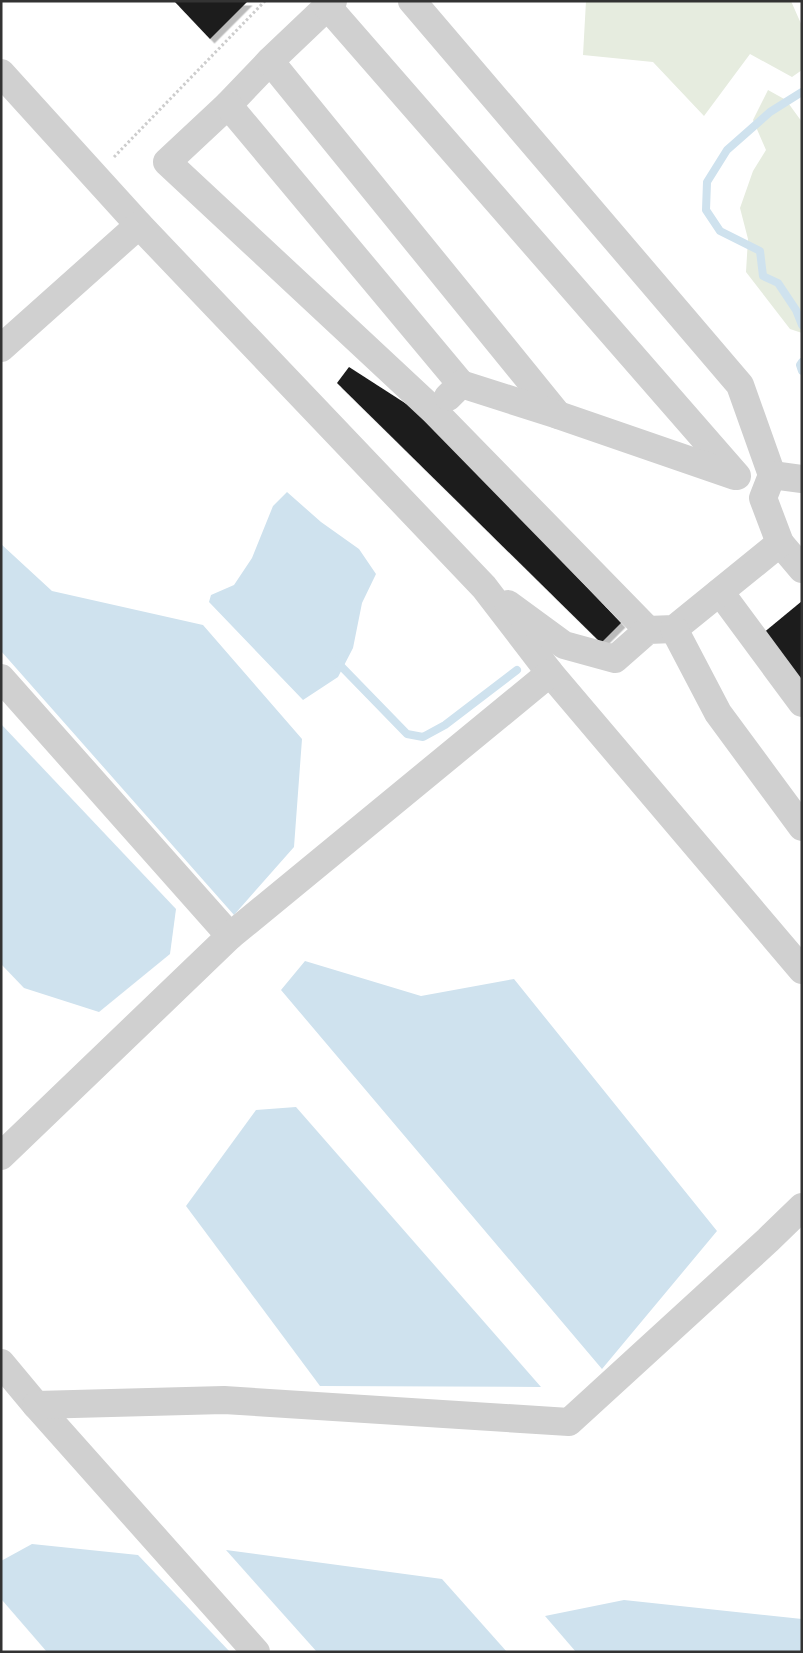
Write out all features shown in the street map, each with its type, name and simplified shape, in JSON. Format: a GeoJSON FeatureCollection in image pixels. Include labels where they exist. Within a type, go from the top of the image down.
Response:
{"type":"FeatureCollection","features":[{"type":"Feature","properties":{"kind":"street"},"geometry":{"type":"LineString","coordinates":[[412,1],[740,385],[768,486],[780,543],[802,569]]}},
{"type":"Feature","properties":{"kind":"street"},"geometry":{"type":"LineString","coordinates":[[737,476],[330,4],[270,61],[228,105],[167,162],[433,410],[661,630],[718,713],[802,827]]}},
{"type":"Feature","properties":{"kind":"street"},"geometry":{"type":"LineString","coordinates":[[270,61],[558,415]]}},
{"type":"Feature","properties":{"kind":"street"},"geometry":{"type":"LineString","coordinates":[[1,73],[139,225],[484,588],[550,673],[802,970]]}},
{"type":"Feature","properties":{"kind":"street"},"geometry":{"type":"LineString","coordinates":[[228,105],[461,384],[768,486],[802,479]]}},
{"type":"Feature","properties":{"kind":"street"},"geometry":{"type":"LineString","coordinates":[[1,348],[139,225]]}},
{"type":"Feature","properties":{"kind":"street"},"geometry":{"type":"LineString","coordinates":[[433,410],[461,384]]}},
{"type":"Feature","properties":{"kind":"street"},"geometry":{"type":"LineString","coordinates":[[484,588],[564,645],[615,659],[720,592],[780,543]]}},
{"type":"Feature","properties":{"kind":"street"},"geometry":{"type":"LineString","coordinates":[[720,592],[802,702]]}},
{"type":"Feature","properties":{"kind":"street"},"geometry":{"type":"LineString","coordinates":[[1,1156],[230,936],[550,673]]}},
{"type":"Feature","properties":{"kind":"street"},"geometry":{"type":"LineString","coordinates":[[1,678],[230,936]]}},
{"type":"Feature","properties":{"kind":"street"},"geometry":{"type":"LineString","coordinates":[[36,1405],[224,1400],[569,1422],[802,1207]]}},
{"type":"Feature","properties":{"kind":"street"},"geometry":{"type":"LineString","coordinates":[[1,1363],[36,1405],[256,1652]]}},
{"type":"Feature","properties":{"kind":"path"},"geometry":{"type":"LineString","coordinates":[[94,177],[265,1]]}},
{"type":"Feature","properties":{"kind":"shaded area"},"geometry":{"type":"Polygon","coordinates":[[[586,1],[791,1],[802,26],[802,70],[792,77],[750,54],[704,116],[653,62],[583,55],[586,1]]]}},
{"type":"Feature","properties":{"kind":"shaded area"},"geometry":{"type":"Polygon","coordinates":[[[768,90],[786,100],[802,122],[802,333],[790,329],[746,272],[748,239],[740,208],[753,171],[766,150],[753,120],[768,90]]]}},
{"type":"Feature","properties":{"kind":"water"},"geometry":{"type":"Polygon","coordinates":[[[287,492],[321,522],[359,549],[376,574],[362,603],[353,648],[338,677],[303,700],[209,602],[211,595],[234,585],[252,558],[273,506],[287,492]]]}},
{"type":"Feature","properties":{"kind":"water"},"geometry":{"type":"Polygon","coordinates":[[[1,544],[52,591],[203,625],[302,739],[294,847],[234,915],[1,651],[1,544]]]}},
{"type":"Feature","properties":{"kind":"water"},"geometry":{"type":"Polygon","coordinates":[[[1,724],[176,909],[170,954],[99,1012],[24,988],[1,964],[1,724]]]}},
{"type":"Feature","properties":{"kind":"water"},"geometry":{"type":"Polygon","coordinates":[[[305,961],[421,996],[514,979],[717,1231],[602,1369],[281,990],[305,961]]]}},
{"type":"Feature","properties":{"kind":"water"},"geometry":{"type":"Polygon","coordinates":[[[296,1107],[541,1387],[320,1386],[186,1206],[256,1110],[296,1107]]]}},
{"type":"Feature","properties":{"kind":"water"},"geometry":{"type":"Polygon","coordinates":[[[32,1544],[138,1555],[230,1652],[47,1652],[2,1600],[1,1561],[32,1544]]]}},
{"type":"Feature","properties":{"kind":"water"},"geometry":{"type":"Polygon","coordinates":[[[226,1550],[442,1579],[507,1652],[317,1652],[226,1550]]]}},
{"type":"Feature","properties":{"kind":"water"},"geometry":{"type":"Polygon","coordinates":[[[624,1600],[802,1619],[802,1652],[576,1652],[545,1616],[624,1600]]]}},
{"type":"Feature","properties":{"kind":"building"},"geometry":{"type":"Polygon","coordinates":[[[176,1],[248,1],[210,39],[176,1]]]}},
{"type":"Feature","properties":{"kind":"building"},"geometry":{"type":"Polygon","coordinates":[[[349,367],[422,414],[621,623],[601,643],[337,383],[349,367]]]}},
{"type":"Feature","properties":{"kind":"building"},"geometry":{"type":"Polygon","coordinates":[[[802,601],[802,683],[762,634],[802,601]]]}},
{"type":"Feature","properties":{"kind":"waterway"},"geometry":{"type":"LineString","coordinates":[[802,92],[770,112],[727,150],[707,182],[706,210],[720,231],[760,251],[763,276],[778,283],[796,310],[802,325]]}},
{"type":"Feature","properties":{"kind":"waterway"},"geometry":{"type":"LineString","coordinates":[[802,362],[800,365],[802,371]]}},
{"type":"Feature","properties":{"kind":"waterway"},"geometry":{"type":"LineString","coordinates":[[336,661],[407,734],[423,737],[445,725],[517,670]]}}]}
